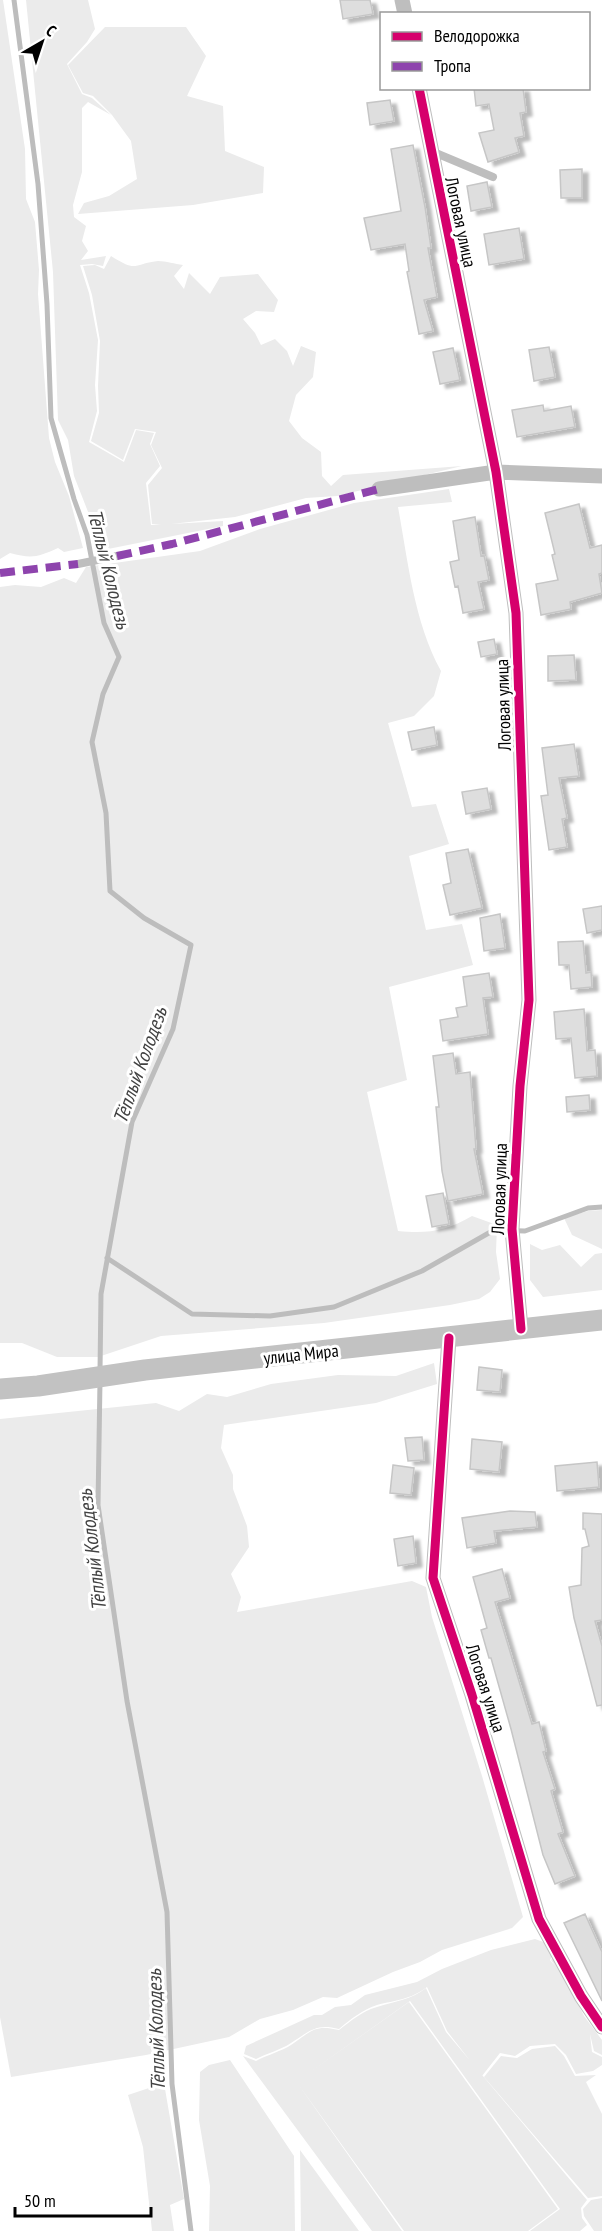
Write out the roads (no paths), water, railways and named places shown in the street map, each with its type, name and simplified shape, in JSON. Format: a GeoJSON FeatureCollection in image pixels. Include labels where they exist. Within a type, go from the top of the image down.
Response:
{"type":"FeatureCollection","features":[{"type":"Feature","properties":{"kind":"street","name":"Логовая улица"},"geometry":{"type":"LineString","coordinates":[[419,90],[496,472],[516,613],[529,1000],[520,1086],[512,1234],[521,1329]]}},
{"type":"Feature","properties":{"kind":"street"},"geometry":{"type":"LineString","coordinates":[[380,489],[496,472],[602,476]]}},
{"type":"Feature","properties":{"kind":"street","name":"улица Мира"},"geometry":{"type":"LineString","coordinates":[[0,1389],[38,1386],[145,1370],[602,1320]]}},
{"type":"Feature","properties":{"kind":"street","name":"Логовая улица"},"geometry":{"type":"LineString","coordinates":[[449,1338],[433,1578],[472,1695],[539,1919],[581,1996],[602,2027]]}},
{"type":"Feature","properties":{"kind":"lane"},"geometry":{"type":"LineString","coordinates":[[430,150],[493,177]]}},
{"type":"Feature","properties":{"kind":"lane"},"geometry":{"type":"LineString","coordinates":[[78,564],[117,556]]}},
{"type":"Feature","properties":{"kind":"waterway","name":"Тёплый Колодезь"},"geometry":{"type":"LineString","coordinates":[[14,0],[38,184],[47,304],[51,418],[74,499],[87,535],[104,623],[119,657],[103,694],[92,742],[106,813],[110,891],[144,918],[191,945],[173,1029],[132,1122],[101,1294],[100,1371]]}},
{"type":"Feature","properties":{"kind":"waterway"},"geometry":{"type":"LineString","coordinates":[[107,1258],[192,1314],[270,1316],[334,1307],[422,1271],[494,1230],[525,1231],[588,1208],[602,1207]]}},
{"type":"Feature","properties":{"kind":"waterway","name":"Тёплый Колодезь"},"geometry":{"type":"LineString","coordinates":[[100,1381],[98,1505],[127,1701],[167,1912],[172,2084],[191,2231]]}}]}
